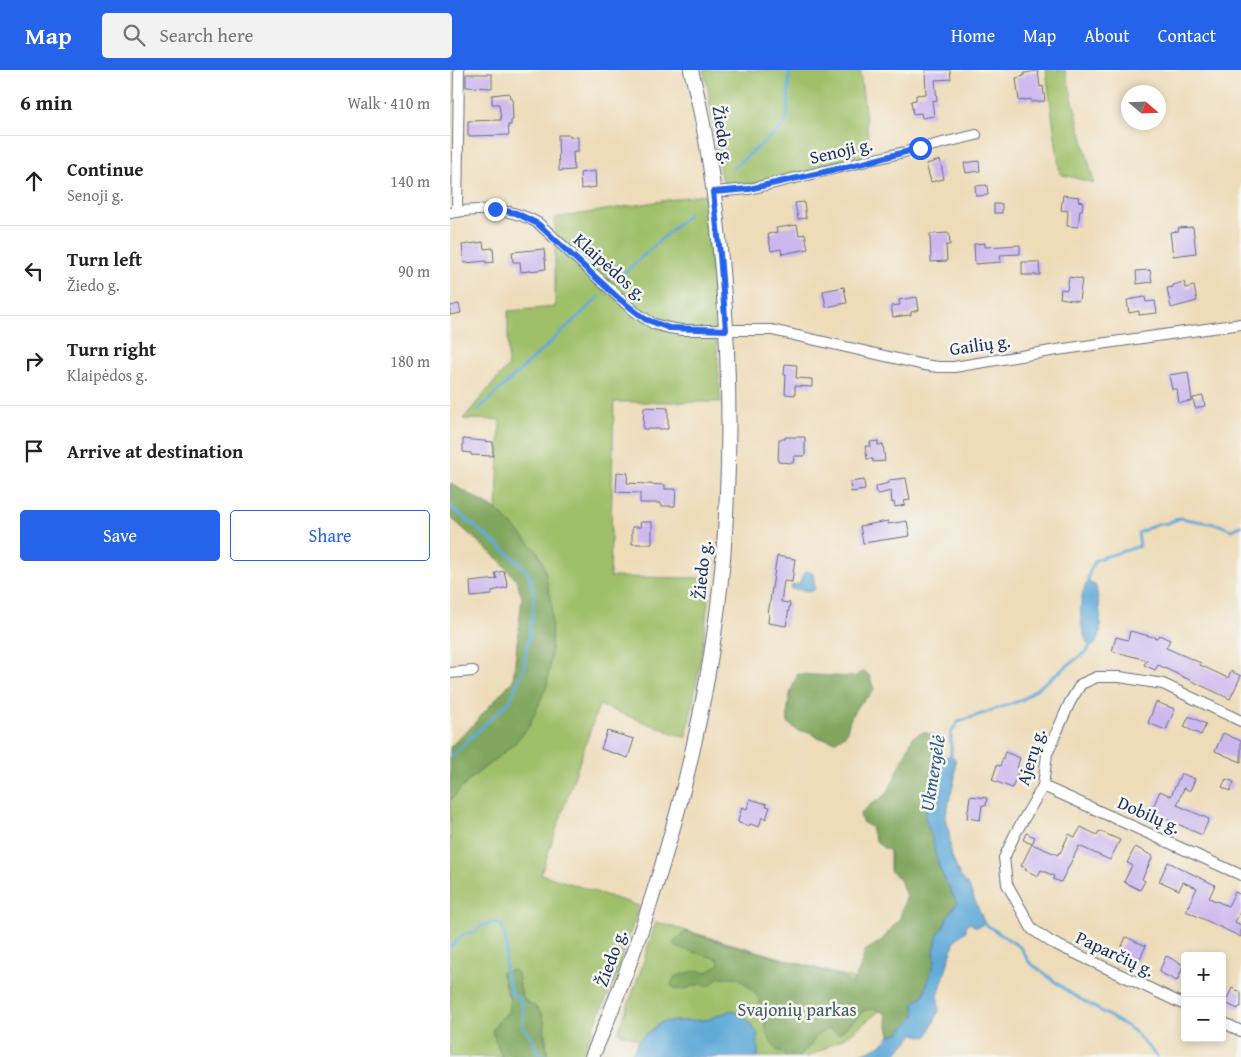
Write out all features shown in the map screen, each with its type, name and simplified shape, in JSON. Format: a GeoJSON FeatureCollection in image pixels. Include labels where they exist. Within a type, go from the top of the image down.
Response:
{"type":"FeatureCollection","features":[{"type":"Feature","properties":{"kind":"street"},"geometry":{"type":"LineString","coordinates":[[454,212],[459,70]]}},
{"type":"Feature","properties":{"kind":"street","name":"Žiedo g."},"geometry":{"type":"LineString","coordinates":[[592,1057],[625,977],[662,867],[688,771],[701,710],[714,632],[723,558],[729,434],[726,330],[713,192],[691,70]]}},
{"type":"Feature","properties":{"kind":"street","name":"Senoji g."},"geometry":{"type":"LineString","coordinates":[[713,192],[749,189],[976,135]]}},
{"type":"Feature","properties":{"kind":"street","name":"Klaipėdos g."},"geometry":{"type":"LineString","coordinates":[[454,212],[495,209],[507,210],[529,218],[556,239],[634,312],[654,324],[682,330],[726,330]]}},
{"type":"Feature","properties":{"kind":"street","name":"Gailių g."},"geometry":{"type":"LineString","coordinates":[[726,330],[772,330],[924,365],[954,367],[1057,350],[1241,324]]}},
{"type":"Feature","properties":{"kind":"street"},"geometry":{"type":"LineString","coordinates":[[450,673],[473,671]]}},
{"type":"Feature","properties":{"kind":"street","name":"Ajerų g."},"geometry":{"type":"LineString","coordinates":[[1032,929],[1007,884],[1004,858],[1015,834],[1043,786],[1047,754],[1070,702],[1081,684],[1097,677],[1120,677],[1163,684],[1241,721]]}},
{"type":"Feature","properties":{"kind":"street","name":"Dobilų g."},"geometry":{"type":"LineString","coordinates":[[1043,786],[1241,875]]}},
{"type":"Feature","properties":{"kind":"street","name":"Paparčių g."},"geometry":{"type":"LineString","coordinates":[[1032,929],[1051,942],[1181,1002]]}},
{"type":"Feature","properties":{"kind":"street"},"geometry":{"type":"LineString","coordinates":[[1226,1024],[1241,1030]]}},
{"type":"Feature","properties":{"kind":"green space"},"geometry":{"type":"Polygon","coordinates":[[[703,70],[860,70],[870,153],[857,162],[749,185],[728,186],[720,174],[707,83],[703,70]]]}},
{"type":"Feature","properties":{"kind":"green space"},"geometry":{"type":"Polygon","coordinates":[[[1046,70],[1065,70],[1094,183],[1060,174],[1046,70]]]}},
{"type":"Feature","properties":{"kind":"green space"},"geometry":{"type":"Polygon","coordinates":[[[705,194],[721,402],[614,402],[610,577],[711,578],[701,658],[686,738],[599,705],[541,874],[639,906],[616,976],[581,1057],[548,1057],[544,1024],[540,1012],[535,1006],[525,1000],[520,986],[501,972],[510,1000],[508,1013],[499,1020],[497,1046],[502,1057],[450,1057],[450,801],[469,780],[514,744],[538,552],[497,510],[500,420],[463,419],[508,366],[508,311],[555,307],[555,218],[705,194]]]}},
{"type":"Feature","properties":{"kind":"green space"},"geometry":{"type":"Polygon","coordinates":[[[450,483],[497,510],[538,552],[544,566],[552,606],[551,656],[547,686],[529,726],[514,744],[469,780],[450,801],[450,747],[471,727],[513,680],[522,598],[517,581],[500,561],[450,517],[450,483]]]}},
{"type":"Feature","properties":{"kind":"green space"},"geometry":{"type":"Polygon","coordinates":[[[861,672],[866,672],[870,677],[874,690],[855,710],[846,734],[836,741],[818,738],[810,732],[798,731],[788,723],[789,698],[798,674],[854,677],[861,672]]]}},
{"type":"Feature","properties":{"kind":"green space"},"geometry":{"type":"Polygon","coordinates":[[[924,732],[935,736],[937,754],[946,757],[941,773],[932,783],[925,817],[951,893],[957,903],[938,934],[934,952],[935,961],[923,996],[914,1003],[915,1016],[899,1033],[890,1035],[885,1013],[874,1009],[865,1010],[839,1034],[830,1029],[818,1034],[810,1046],[799,1056],[787,1055],[779,1051],[769,1038],[762,1010],[755,993],[737,977],[718,977],[711,985],[697,985],[682,990],[671,986],[674,977],[698,970],[707,972],[719,964],[718,959],[676,947],[673,943],[687,932],[840,976],[852,984],[865,951],[882,940],[900,918],[906,897],[900,879],[890,871],[890,851],[877,842],[871,827],[862,822],[860,814],[887,794],[913,737],[924,732]]]}},
{"type":"Feature","properties":{"kind":"green space","name":"Svajonių parkas"},"geometry":{"type":"Polygon","coordinates":[[[656,922],[851,978],[892,1001],[849,1035],[809,1057],[758,1057],[757,1033],[732,1010],[706,1020],[662,1022],[639,1040],[618,1032],[656,922]]]}},
{"type":"Feature","properties":{"kind":"green space"},"geometry":{"type":"Polygon","coordinates":[[[514,970],[518,974],[522,997],[528,1003],[535,1006],[542,1014],[545,1024],[544,1033],[548,1057],[502,1057],[492,1031],[499,1020],[508,1013],[510,1000],[501,972],[514,970]]]}},
{"type":"Feature","properties":{"kind":"water"},"geometry":{"type":"Polygon","coordinates":[[[808,571],[813,574],[815,589],[813,591],[791,589],[792,585],[799,584],[803,574],[808,571]]]}},
{"type":"Feature","properties":{"kind":"water"},"geometry":{"type":"Polygon","coordinates":[[[1088,582],[1096,586],[1100,611],[1099,638],[1096,644],[1090,647],[1086,641],[1081,614],[1082,596],[1088,582]]]}},
{"type":"Feature","properties":{"kind":"water"},"geometry":{"type":"Polygon","coordinates":[[[951,755],[955,759],[955,777],[945,819],[949,832],[951,854],[959,874],[970,889],[985,924],[976,927],[970,923],[966,925],[966,931],[955,940],[938,996],[939,1011],[927,1037],[914,1034],[893,1057],[849,1057],[866,1052],[883,1043],[890,1035],[899,1033],[915,1016],[914,1003],[923,996],[935,961],[934,952],[938,934],[957,903],[939,868],[925,817],[932,783],[941,773],[946,757],[951,755]]]}},
{"type":"Feature","properties":{"kind":"water"},"geometry":{"type":"Polygon","coordinates":[[[732,1010],[747,1019],[757,1033],[758,1057],[630,1057],[639,1040],[662,1022],[706,1020],[732,1010]]]}},
{"type":"Feature","properties":{"kind":"building"},"geometry":{"type":"Polygon","coordinates":[[[925,70],[950,70],[951,79],[935,80],[937,100],[932,101],[934,116],[922,118],[921,113],[913,114],[911,101],[916,100],[916,95],[926,94],[925,70]]]}},
{"type":"Feature","properties":{"kind":"building"},"geometry":{"type":"Polygon","coordinates":[[[1038,71],[1040,87],[1043,86],[1045,101],[1031,102],[1031,99],[1019,101],[1016,78],[1024,76],[1024,73],[1038,71]]]}},
{"type":"Feature","properties":{"kind":"building"},"geometry":{"type":"Polygon","coordinates":[[[466,74],[492,74],[492,88],[466,87],[466,74]]]}},
{"type":"Feature","properties":{"kind":"building"},"geometry":{"type":"Polygon","coordinates":[[[509,93],[510,98],[512,98],[513,120],[511,125],[508,125],[509,135],[468,136],[468,121],[501,120],[499,104],[492,104],[492,95],[509,93]]]}},
{"type":"Feature","properties":{"kind":"building"},"geometry":{"type":"Polygon","coordinates":[[[558,135],[578,137],[578,152],[573,152],[574,170],[559,171],[558,135]]]}},
{"type":"Feature","properties":{"kind":"building"},"geometry":{"type":"Polygon","coordinates":[[[940,160],[944,179],[931,182],[926,164],[940,160]]]}},
{"type":"Feature","properties":{"kind":"building"},"geometry":{"type":"Polygon","coordinates":[[[979,161],[980,171],[966,173],[964,163],[979,161]]]}},
{"type":"Feature","properties":{"kind":"building"},"geometry":{"type":"Polygon","coordinates":[[[595,171],[596,187],[581,189],[580,173],[595,171]]]}},
{"type":"Feature","properties":{"kind":"building"},"geometry":{"type":"Polygon","coordinates":[[[987,185],[988,195],[976,196],[975,186],[987,185]]]}},
{"type":"Feature","properties":{"kind":"building"},"geometry":{"type":"Polygon","coordinates":[[[1063,195],[1079,197],[1078,201],[1083,202],[1078,227],[1067,226],[1068,211],[1061,210],[1063,195]]]}},
{"type":"Feature","properties":{"kind":"building"},"geometry":{"type":"Polygon","coordinates":[[[804,202],[806,218],[798,219],[795,203],[804,202]]]}},
{"type":"Feature","properties":{"kind":"building"},"geometry":{"type":"Polygon","coordinates":[[[994,204],[1002,204],[1002,213],[994,213],[994,204]]]}},
{"type":"Feature","properties":{"kind":"building"},"geometry":{"type":"Polygon","coordinates":[[[797,225],[799,235],[805,234],[808,249],[782,254],[781,249],[771,251],[768,234],[777,232],[776,228],[797,225]]]}},
{"type":"Feature","properties":{"kind":"building"},"geometry":{"type":"Polygon","coordinates":[[[1193,227],[1196,253],[1173,256],[1170,232],[1179,231],[1178,228],[1193,227]]]}},
{"type":"Feature","properties":{"kind":"building"},"geometry":{"type":"Polygon","coordinates":[[[949,233],[950,245],[946,245],[947,261],[931,262],[930,234],[949,233]]]}},
{"type":"Feature","properties":{"kind":"building"},"geometry":{"type":"Polygon","coordinates":[[[483,242],[484,249],[493,248],[494,262],[464,263],[462,245],[483,242]]]}},
{"type":"Feature","properties":{"kind":"building"},"geometry":{"type":"Polygon","coordinates":[[[985,243],[985,247],[1020,245],[1020,254],[1000,255],[1001,262],[975,264],[974,244],[985,243]]]}},
{"type":"Feature","properties":{"kind":"building"},"geometry":{"type":"Polygon","coordinates":[[[544,249],[546,269],[521,272],[520,262],[513,262],[512,252],[544,249]]]}},
{"type":"Feature","properties":{"kind":"building"},"geometry":{"type":"Polygon","coordinates":[[[1022,262],[1039,262],[1040,275],[1022,275],[1022,262]]]}},
{"type":"Feature","properties":{"kind":"building"},"geometry":{"type":"Polygon","coordinates":[[[1150,270],[1152,282],[1137,284],[1136,271],[1150,270]]]}},
{"type":"Feature","properties":{"kind":"building"},"geometry":{"type":"Polygon","coordinates":[[[1069,277],[1082,279],[1079,301],[1060,298],[1061,289],[1067,290],[1069,277]]]}},
{"type":"Feature","properties":{"kind":"building"},"geometry":{"type":"Polygon","coordinates":[[[1184,282],[1186,288],[1194,286],[1197,301],[1171,308],[1167,288],[1184,282]]]}},
{"type":"Feature","properties":{"kind":"building"},"geometry":{"type":"Polygon","coordinates":[[[844,287],[847,303],[826,307],[823,291],[844,287]]]}},
{"type":"Feature","properties":{"kind":"building"},"geometry":{"type":"Polygon","coordinates":[[[917,297],[919,310],[911,312],[911,315],[893,317],[891,306],[900,305],[899,300],[917,297]]]}},
{"type":"Feature","properties":{"kind":"building"},"geometry":{"type":"Polygon","coordinates":[[[1145,297],[1146,302],[1155,301],[1157,313],[1139,315],[1139,311],[1129,313],[1127,300],[1145,297]]]}},
{"type":"Feature","properties":{"kind":"building"},"geometry":{"type":"Polygon","coordinates":[[[459,304],[461,313],[450,315],[450,306],[459,304]]]}},
{"type":"Feature","properties":{"kind":"building"},"geometry":{"type":"Polygon","coordinates":[[[785,364],[797,365],[796,378],[812,379],[812,387],[795,386],[795,395],[785,394],[785,364]]]}},
{"type":"Feature","properties":{"kind":"building"},"geometry":{"type":"Polygon","coordinates":[[[1188,372],[1192,401],[1179,403],[1177,389],[1172,389],[1169,375],[1188,372]]]}},
{"type":"Feature","properties":{"kind":"building"},"geometry":{"type":"Polygon","coordinates":[[[1203,396],[1205,406],[1195,408],[1193,398],[1203,396]]]}},
{"type":"Feature","properties":{"kind":"building"},"geometry":{"type":"Polygon","coordinates":[[[644,407],[668,408],[668,429],[643,429],[644,407]]]}},
{"type":"Feature","properties":{"kind":"building"},"geometry":{"type":"Polygon","coordinates":[[[785,437],[805,437],[805,456],[794,456],[793,463],[778,462],[779,439],[785,439],[785,437]]]}},
{"type":"Feature","properties":{"kind":"building"},"geometry":{"type":"Polygon","coordinates":[[[463,439],[493,442],[493,456],[471,455],[471,453],[463,452],[463,439]]]}},
{"type":"Feature","properties":{"kind":"building"},"geometry":{"type":"Polygon","coordinates":[[[878,441],[878,445],[883,444],[885,461],[873,462],[873,459],[867,459],[865,446],[871,446],[870,442],[878,441]]]}},
{"type":"Feature","properties":{"kind":"building"},"geometry":{"type":"Polygon","coordinates":[[[617,472],[628,473],[627,483],[665,485],[665,489],[676,489],[675,506],[661,506],[661,503],[640,503],[640,493],[616,492],[617,472]]]}},
{"type":"Feature","properties":{"kind":"building"},"geometry":{"type":"Polygon","coordinates":[[[906,478],[910,500],[904,501],[905,505],[895,507],[894,502],[892,503],[891,491],[879,494],[876,492],[877,486],[889,483],[889,480],[906,478]]]}},
{"type":"Feature","properties":{"kind":"building"},"geometry":{"type":"Polygon","coordinates":[[[864,480],[865,490],[851,492],[850,482],[864,480]]]}},
{"type":"Feature","properties":{"kind":"building"},"geometry":{"type":"Polygon","coordinates":[[[888,521],[888,524],[907,521],[910,536],[863,543],[860,526],[888,521]]]}},
{"type":"Feature","properties":{"kind":"building"},"geometry":{"type":"Polygon","coordinates":[[[640,522],[652,522],[652,544],[632,544],[632,527],[641,527],[640,522]]]}},
{"type":"Feature","properties":{"kind":"building"},"geometry":{"type":"Polygon","coordinates":[[[777,556],[795,559],[792,582],[784,581],[781,602],[790,603],[786,626],[768,623],[777,556]]]}},
{"type":"Feature","properties":{"kind":"building"},"geometry":{"type":"Polygon","coordinates":[[[504,571],[508,587],[492,591],[492,595],[471,597],[470,582],[497,579],[495,573],[504,571]]]}},
{"type":"Feature","properties":{"kind":"building"},"geometry":{"type":"Polygon","coordinates":[[[1130,631],[1157,638],[1159,635],[1170,640],[1166,648],[1201,663],[1200,665],[1228,678],[1231,671],[1241,676],[1230,699],[1158,665],[1155,670],[1144,665],[1147,660],[1112,651],[1116,637],[1128,640],[1130,631]]]}},
{"type":"Feature","properties":{"kind":"building"},"geometry":{"type":"Polygon","coordinates":[[[1156,702],[1175,709],[1166,730],[1148,723],[1156,702]]]}},
{"type":"Feature","properties":{"kind":"building"},"geometry":{"type":"Polygon","coordinates":[[[1189,716],[1206,724],[1201,735],[1184,727],[1189,716]]]}},
{"type":"Feature","properties":{"kind":"building"},"geometry":{"type":"Polygon","coordinates":[[[607,731],[634,739],[628,758],[601,749],[607,731]]]}},
{"type":"Feature","properties":{"kind":"building"},"geometry":{"type":"Polygon","coordinates":[[[1223,733],[1241,741],[1241,762],[1215,751],[1223,733]]]}},
{"type":"Feature","properties":{"kind":"building"},"geometry":{"type":"Polygon","coordinates":[[[1005,752],[1020,758],[1017,768],[1019,769],[1012,788],[992,780],[997,765],[1000,766],[1005,752]]]}},
{"type":"Feature","properties":{"kind":"building"},"geometry":{"type":"Polygon","coordinates":[[[1181,773],[1195,779],[1190,791],[1184,788],[1177,805],[1209,819],[1202,835],[1151,812],[1160,791],[1171,796],[1181,773]]]}},
{"type":"Feature","properties":{"kind":"building"},"geometry":{"type":"Polygon","coordinates":[[[1226,779],[1234,782],[1230,791],[1222,787],[1226,779]]]}},
{"type":"Feature","properties":{"kind":"building"},"geometry":{"type":"Polygon","coordinates":[[[970,796],[987,798],[986,806],[982,805],[980,820],[967,818],[970,796]]]}},
{"type":"Feature","properties":{"kind":"building"},"geometry":{"type":"Polygon","coordinates":[[[750,799],[767,804],[766,806],[770,807],[766,819],[762,817],[759,827],[750,824],[749,826],[738,821],[742,807],[747,809],[750,799]]]}},
{"type":"Feature","properties":{"kind":"building"},"geometry":{"type":"Polygon","coordinates":[[[1081,827],[1097,835],[1099,831],[1120,840],[1110,860],[1079,846],[1061,882],[1053,879],[1054,876],[1041,870],[1038,876],[1021,866],[1032,844],[1058,855],[1069,834],[1075,837],[1081,827]]]}},
{"type":"Feature","properties":{"kind":"building"},"geometry":{"type":"Polygon","coordinates":[[[1026,833],[1035,837],[1032,844],[1023,840],[1026,833]]]}},
{"type":"Feature","properties":{"kind":"building"},"geometry":{"type":"Polygon","coordinates":[[[1135,847],[1153,856],[1142,879],[1145,881],[1140,890],[1124,882],[1132,865],[1127,863],[1135,847]]]}},
{"type":"Feature","properties":{"kind":"building"},"geometry":{"type":"Polygon","coordinates":[[[1168,862],[1215,885],[1209,898],[1228,906],[1235,892],[1241,895],[1241,910],[1235,922],[1241,925],[1241,937],[1186,911],[1197,888],[1183,882],[1179,890],[1159,881],[1168,862]]]}},
{"type":"Feature","properties":{"kind":"building"},"geometry":{"type":"Polygon","coordinates":[[[1126,937],[1146,946],[1138,962],[1119,953],[1126,937]]]}},
{"type":"Feature","properties":{"kind":"building"},"geometry":{"type":"Polygon","coordinates":[[[1166,956],[1181,964],[1181,972],[1177,981],[1159,972],[1166,956]]]}},
{"type":"Feature","properties":{"kind":"building"},"geometry":{"type":"Polygon","coordinates":[[[1232,988],[1241,992],[1241,1007],[1238,1009],[1226,1003],[1232,988]]]}},
{"type":"Feature","properties":{"kind":"waterway"},"geometry":{"type":"LineString","coordinates":[[733,168],[781,128],[786,121],[789,70]]}},
{"type":"Feature","properties":{"kind":"waterway"},"geometry":{"type":"LineString","coordinates":[[620,277],[689,214]]}},
{"type":"Feature","properties":{"kind":"waterway"},"geometry":{"type":"LineString","coordinates":[[479,409],[599,297]]}},
{"type":"Feature","properties":{"kind":"waterway"},"geometry":{"type":"LineString","coordinates":[[450,506],[522,565],[529,575],[534,594],[532,621],[523,670],[510,701],[450,757]]}},
{"type":"Feature","properties":{"kind":"waterway","name":"Ukmergėlė"},"geometry":{"type":"LineString","coordinates":[[1089,584],[1088,577],[1095,560],[1140,546],[1138,533],[1157,524],[1165,524],[1180,518],[1220,525],[1231,530],[1241,526]]}},
{"type":"Feature","properties":{"kind":"waterway","name":"Ukmergėlė"},"geometry":{"type":"LineString","coordinates":[[951,759],[951,732],[958,722],[1022,700],[1088,650],[1090,644]]}},
{"type":"Feature","properties":{"kind":"waterway","name":"Ukmergėlė"},"geometry":{"type":"LineString","coordinates":[[450,947],[464,934],[475,932],[481,926],[495,922],[502,925],[502,931],[506,940],[506,974],[512,994],[517,996],[522,1004],[523,1028],[532,1037],[536,1050],[546,1057]]}},
{"type":"Feature","properties":{"kind":"waterway"},"geometry":{"type":"LineString","coordinates":[[985,924],[1020,947],[1029,962],[1070,993],[1133,1030],[1157,1057]]}},
{"type":"Feature","properties":{"kind":"route"},"geometry":{"type":"LineString","coordinates":[[495,209],[516,213],[538,224],[634,312],[654,324],[682,330],[726,330],[724,292],[713,192],[749,189],[864,163],[920,148]]}}]}
